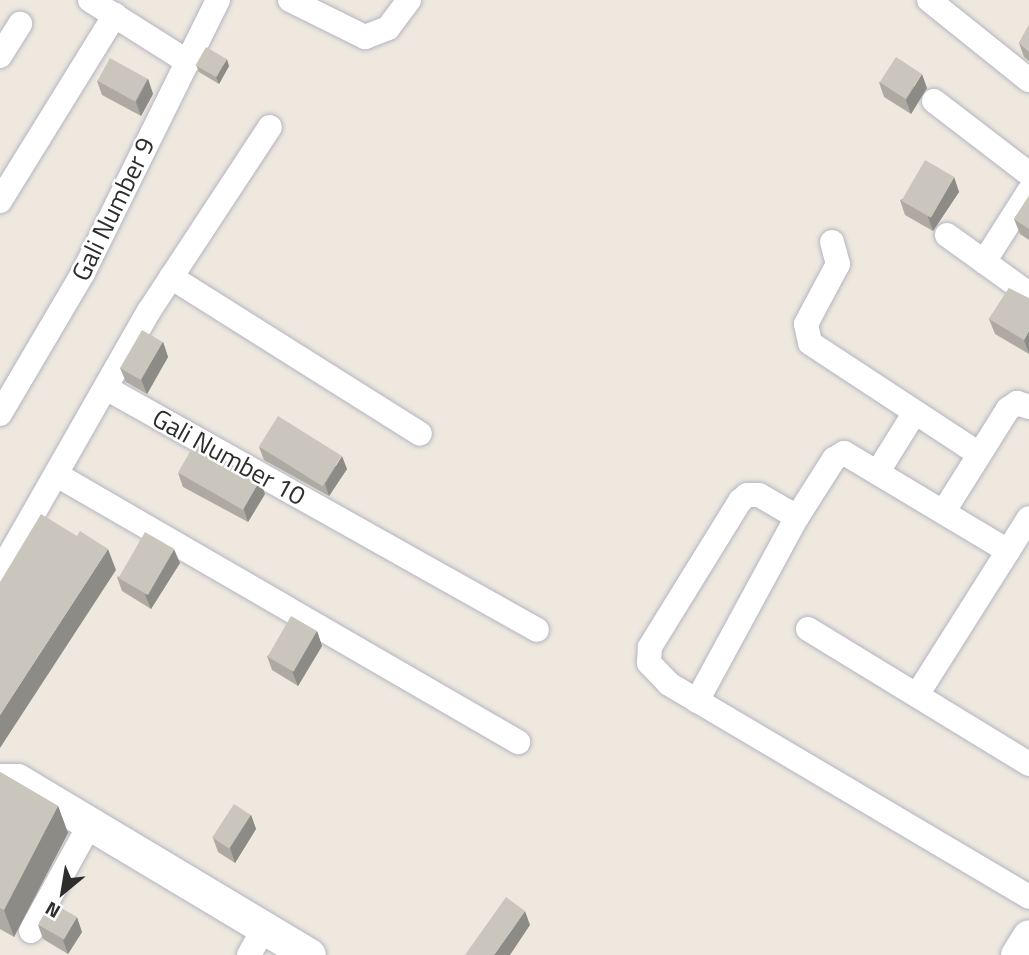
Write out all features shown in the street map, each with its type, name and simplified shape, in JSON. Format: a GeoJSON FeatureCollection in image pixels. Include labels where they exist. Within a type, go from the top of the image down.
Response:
{"type":"FeatureCollection","features":[{"type":"Feature","properties":{"kind":"street"},"geometry":{"type":"LineString","coordinates":[[90,0],[188,62]]}},
{"type":"Feature","properties":{"kind":"street","name":"Gali Number 9"},"geometry":{"type":"LineString","coordinates":[[0,414],[83,273],[218,0]]}},
{"type":"Feature","properties":{"kind":"street"},"geometry":{"type":"LineString","coordinates":[[290,0],[365,37],[388,27],[410,0]]}},
{"type":"Feature","properties":{"kind":"street"},"geometry":{"type":"LineString","coordinates":[[929,0],[1029,79]]}},
{"type":"Feature","properties":{"kind":"street"},"geometry":{"type":"LineString","coordinates":[[0,201],[116,15]]}},
{"type":"Feature","properties":{"kind":"street"},"geometry":{"type":"LineString","coordinates":[[0,56],[20,24]]}},
{"type":"Feature","properties":{"kind":"street"},"geometry":{"type":"LineString","coordinates":[[934,101],[1029,174]]}},
{"type":"Feature","properties":{"kind":"street"},"geometry":{"type":"LineString","coordinates":[[0,572],[171,277],[270,127]]}},
{"type":"Feature","properties":{"kind":"street"},"geometry":{"type":"LineString","coordinates":[[984,262],[1029,191]]}},
{"type":"Feature","properties":{"kind":"street"},"geometry":{"type":"LineString","coordinates":[[947,235],[1029,294]]}},
{"type":"Feature","properties":{"kind":"street"},"geometry":{"type":"LineString","coordinates":[[832,242],[838,264],[804,333],[822,352],[979,454]]}},
{"type":"Feature","properties":{"kind":"street"},"geometry":{"type":"LineString","coordinates":[[171,277],[420,434]]}},
{"type":"Feature","properties":{"kind":"street","name":"Gali Number 10"},"geometry":{"type":"LineString","coordinates":[[106,388],[537,629]]}},
{"type":"Feature","properties":{"kind":"street"},"geometry":{"type":"LineString","coordinates":[[944,511],[1009,409],[1017,403],[1029,407]]}},
{"type":"Feature","properties":{"kind":"street"},"geometry":{"type":"LineString","coordinates":[[879,470],[915,412]]}},
{"type":"Feature","properties":{"kind":"street"},"geometry":{"type":"LineString","coordinates":[[698,701],[797,516],[834,459],[844,453],[879,470],[1008,551]]}},
{"type":"Feature","properties":{"kind":"street"},"geometry":{"type":"LineString","coordinates":[[57,475],[517,742]]}},
{"type":"Feature","properties":{"kind":"street"},"geometry":{"type":"LineString","coordinates":[[797,516],[760,495],[747,495],[740,501],[650,647],[649,663],[654,673],[1029,897]]}},
{"type":"Feature","properties":{"kind":"street"},"geometry":{"type":"LineString","coordinates":[[916,695],[1029,518]]}},
{"type":"Feature","properties":{"kind":"street"},"geometry":{"type":"LineString","coordinates":[[808,629],[1029,764]]}},
{"type":"Feature","properties":{"kind":"street"},"geometry":{"type":"LineString","coordinates":[[0,780],[16,780],[90,824],[256,941],[309,955]]}},
{"type":"Feature","properties":{"kind":"street"},"geometry":{"type":"LineString","coordinates":[[31,931],[90,824]]}},
{"type":"Feature","properties":{"kind":"street"},"geometry":{"type":"LineString","coordinates":[[1017,955],[1029,936]]}},
{"type":"Feature","properties":{"kind":"building"},"geometry":{"type":"Polygon","coordinates":[[[1029,25],[1029,52],[1019,43],[1029,25]]]}},
{"type":"Feature","properties":{"kind":"building"},"geometry":{"type":"Polygon","coordinates":[[[206,47],[227,59],[216,77],[196,65],[206,47]]]}},
{"type":"Feature","properties":{"kind":"building"},"geometry":{"type":"Polygon","coordinates":[[[896,57],[922,74],[906,99],[880,82],[896,57]]]}},
{"type":"Feature","properties":{"kind":"building"},"geometry":{"type":"Polygon","coordinates":[[[110,58],[148,79],[135,102],[97,81],[110,58]]]}},
{"type":"Feature","properties":{"kind":"building"},"geometry":{"type":"Polygon","coordinates":[[[925,160],[954,177],[931,218],[902,201],[925,160]]]}},
{"type":"Feature","properties":{"kind":"building"},"geometry":{"type":"Polygon","coordinates":[[[1029,196],[1029,229],[1014,219],[1029,196]]]}},
{"type":"Feature","properties":{"kind":"building"},"geometry":{"type":"Polygon","coordinates":[[[1009,288],[1029,298],[1029,331],[1024,340],[989,319],[1009,288]]]}},
{"type":"Feature","properties":{"kind":"building"},"geometry":{"type":"Polygon","coordinates":[[[142,330],[163,342],[141,380],[120,368],[142,330]]]}},
{"type":"Feature","properties":{"kind":"building"},"geometry":{"type":"Polygon","coordinates":[[[278,416],[342,456],[323,486],[259,447],[278,416]]]}},
{"type":"Feature","properties":{"kind":"building"},"geometry":{"type":"Polygon","coordinates":[[[195,443],[260,480],[243,510],[178,472],[195,443]]]}},
{"type":"Feature","properties":{"kind":"building"},"geometry":{"type":"Polygon","coordinates":[[[41,514],[77,536],[80,531],[108,549],[0,715],[0,582],[41,514]]]}},
{"type":"Feature","properties":{"kind":"building"},"geometry":{"type":"Polygon","coordinates":[[[145,532],[174,549],[148,595],[118,578],[145,532]]]}},
{"type":"Feature","properties":{"kind":"building"},"geometry":{"type":"Polygon","coordinates":[[[291,616],[317,631],[293,672],[268,657],[291,616]]]}},
{"type":"Feature","properties":{"kind":"building"},"geometry":{"type":"Polygon","coordinates":[[[0,772],[58,806],[4,910],[0,908],[0,772]]]}},
{"type":"Feature","properties":{"kind":"building"},"geometry":{"type":"Polygon","coordinates":[[[234,804],[251,815],[229,848],[212,838],[234,804]]]}},
{"type":"Feature","properties":{"kind":"building"},"geometry":{"type":"Polygon","coordinates":[[[506,897],[525,911],[494,955],[465,955],[506,897]]]}},
{"type":"Feature","properties":{"kind":"building"},"geometry":{"type":"Polygon","coordinates":[[[51,902],[77,917],[64,940],[38,925],[51,902]]]}}]}
